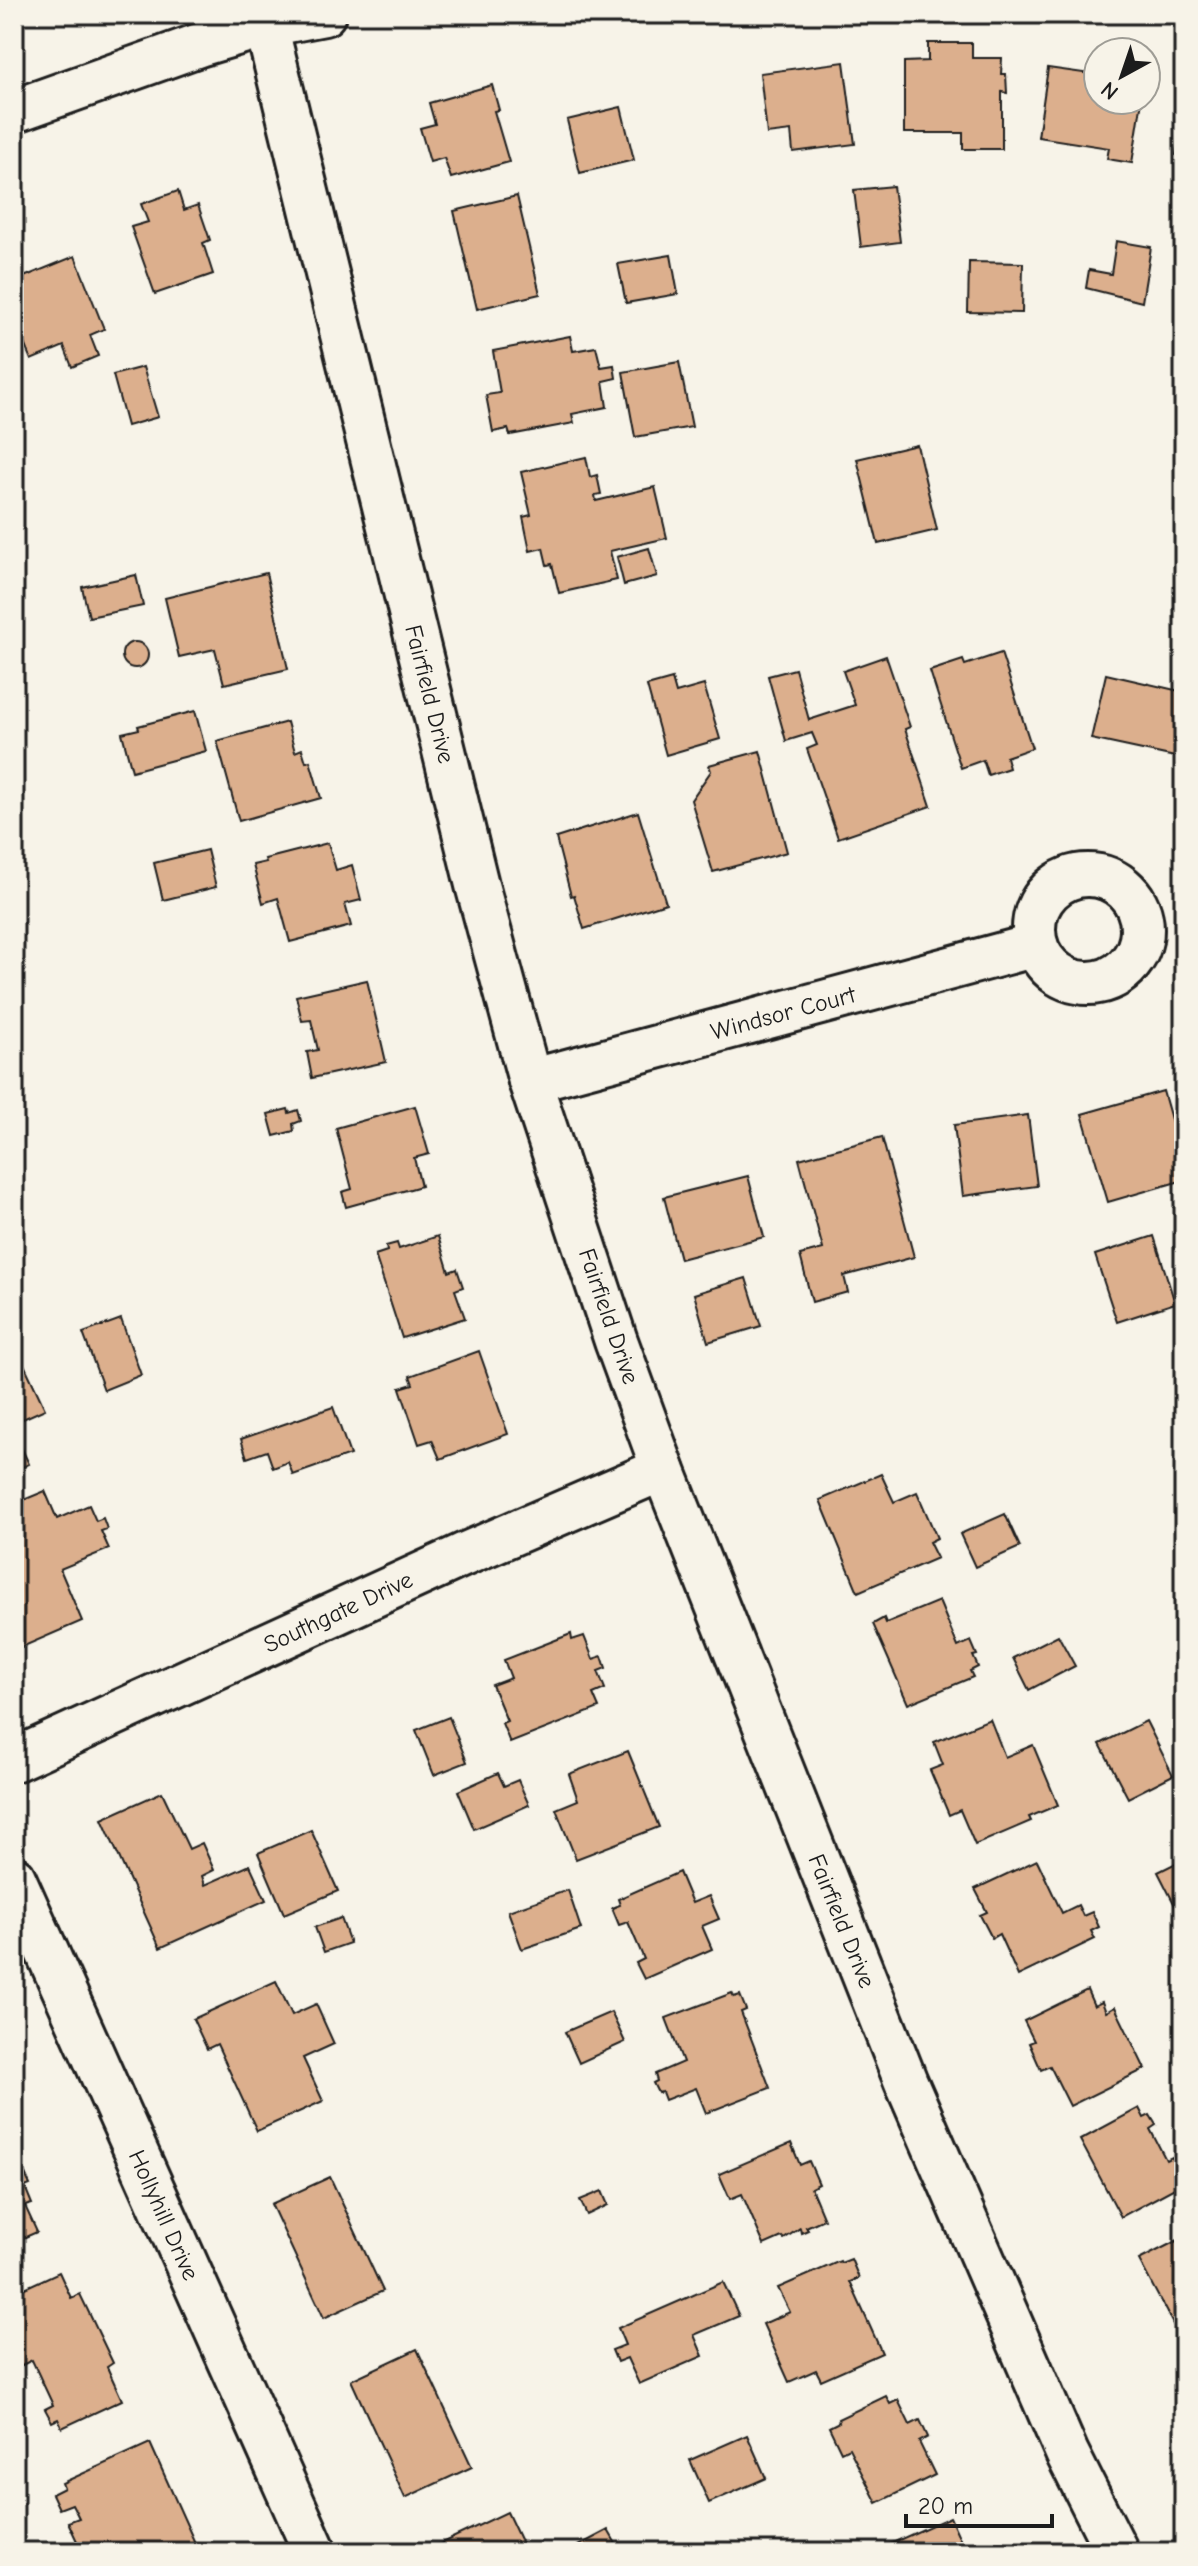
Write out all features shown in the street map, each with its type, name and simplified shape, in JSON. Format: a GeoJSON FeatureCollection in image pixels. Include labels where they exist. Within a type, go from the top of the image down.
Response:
{"type":"FeatureCollection","features":[{"type":"Feature","properties":{"kind":"street"},"geometry":{"type":"LineString","coordinates":[[14,111],[199,45],[266,25],[324,14]]}},
{"type":"Feature","properties":{"kind":"street","name":"Fairfield Drive"},"geometry":{"type":"LineString","coordinates":[[266,25],[473,870],[530,1081],[616,1341],[663,1469],[906,2082],[1067,2453],[1117,2552]]}},
{"type":"Feature","properties":{"kind":"street","name":"Windsor Court"},"geometry":{"type":"LineString","coordinates":[[530,1081],[1036,945]]}},
{"type":"Feature","properties":{"kind":"street","name":"Southgate Drive"},"geometry":{"type":"LineString","coordinates":[[14,1760],[463,1555],[663,1469]]}},
{"type":"Feature","properties":{"kind":"street","name":"Hollyhill Drive"},"geometry":{"type":"LineString","coordinates":[[14,1878],[315,2552]]}},
{"type":"Feature","properties":{"kind":"building"},"geometry":{"type":"Polygon","coordinates":[[[928,43],[972,43],[972,58],[1002,58],[1001,74],[1006,74],[1007,93],[1002,92],[1002,149],[963,149],[963,133],[904,133],[904,62],[928,61],[928,43]]]}},
{"type":"Feature","properties":{"kind":"building"},"geometry":{"type":"Polygon","coordinates":[[[844,62],[855,144],[793,152],[791,131],[767,134],[760,73],[844,62]]]}},
{"type":"Feature","properties":{"kind":"building"},"geometry":{"type":"Polygon","coordinates":[[[1048,68],[1082,73],[1082,116],[1139,116],[1132,163],[1107,159],[1109,148],[1038,137],[1048,68]]]}},
{"type":"Feature","properties":{"kind":"building"},"geometry":{"type":"Polygon","coordinates":[[[492,85],[499,110],[494,111],[509,162],[451,178],[444,158],[430,162],[420,128],[435,124],[429,103],[492,85]]]}},
{"type":"Feature","properties":{"kind":"building"},"geometry":{"type":"Polygon","coordinates":[[[1184,92],[1184,156],[1176,155],[1184,92]]]}},
{"type":"Feature","properties":{"kind":"building"},"geometry":{"type":"Polygon","coordinates":[[[621,107],[634,160],[580,173],[567,120],[621,107]]]}},
{"type":"Feature","properties":{"kind":"building"},"geometry":{"type":"Polygon","coordinates":[[[893,186],[900,242],[861,247],[854,190],[893,186]]]}},
{"type":"Feature","properties":{"kind":"building"},"geometry":{"type":"Polygon","coordinates":[[[178,191],[184,210],[198,205],[210,240],[203,243],[213,274],[155,294],[131,227],[148,222],[141,204],[178,191]]]}},
{"type":"Feature","properties":{"kind":"building"},"geometry":{"type":"Polygon","coordinates":[[[517,196],[540,294],[477,309],[454,211],[517,196]]]}},
{"type":"Feature","properties":{"kind":"building"},"geometry":{"type":"Polygon","coordinates":[[[1116,241],[1151,247],[1142,302],[1086,288],[1089,270],[1111,274],[1116,241]]]}},
{"type":"Feature","properties":{"kind":"building"},"geometry":{"type":"Polygon","coordinates":[[[671,255],[678,294],[626,303],[618,264],[671,255]]]}},
{"type":"Feature","properties":{"kind":"building"},"geometry":{"type":"Polygon","coordinates":[[[75,256],[104,329],[90,335],[98,356],[72,367],[64,346],[31,360],[14,326],[14,281],[75,256]]]}},
{"type":"Feature","properties":{"kind":"building"},"geometry":{"type":"Polygon","coordinates":[[[969,262],[1023,263],[1022,313],[968,312],[969,262]]]}},
{"type":"Feature","properties":{"kind":"building"},"geometry":{"type":"Polygon","coordinates":[[[570,336],[573,351],[596,347],[601,367],[614,365],[616,378],[603,381],[607,407],[572,414],[574,423],[510,435],[508,429],[493,432],[486,395],[500,393],[493,351],[570,336]]]}},
{"type":"Feature","properties":{"kind":"building"},"geometry":{"type":"Polygon","coordinates":[[[679,362],[692,427],[635,437],[623,372],[679,362]]]}},
{"type":"Feature","properties":{"kind":"building"},"geometry":{"type":"Polygon","coordinates":[[[143,367],[158,417],[127,426],[113,375],[143,367]]]}},
{"type":"Feature","properties":{"kind":"building"},"geometry":{"type":"Polygon","coordinates":[[[917,445],[937,530],[878,544],[857,459],[917,445]]]}},
{"type":"Feature","properties":{"kind":"building"},"geometry":{"type":"Polygon","coordinates":[[[586,457],[590,477],[597,475],[601,494],[595,495],[596,501],[655,487],[667,538],[610,551],[617,580],[559,593],[552,564],[547,565],[543,548],[530,551],[523,517],[531,515],[521,472],[586,457]]]}},
{"type":"Feature","properties":{"kind":"building"},"geometry":{"type":"Polygon","coordinates":[[[649,548],[657,576],[624,585],[617,557],[649,548]]]}},
{"type":"Feature","properties":{"kind":"building"},"geometry":{"type":"Polygon","coordinates":[[[266,573],[288,669],[224,684],[215,649],[179,657],[165,598],[266,573]]]}},
{"type":"Feature","properties":{"kind":"building"},"geometry":{"type":"Polygon","coordinates":[[[136,575],[143,606],[89,617],[82,587],[136,575]]]}},
{"type":"Feature","properties":{"kind":"building"},"geometry":{"type":"Polygon","coordinates":[[[135,642],[144,646],[148,655],[144,664],[135,668],[126,664],[122,655],[126,646],[135,642]]]}},
{"type":"Feature","properties":{"kind":"building"},"geometry":{"type":"Polygon","coordinates":[[[1001,653],[1032,748],[1006,757],[1009,768],[988,775],[983,760],[961,768],[930,671],[963,660],[965,665],[1001,653]]]}},
{"type":"Feature","properties":{"kind":"building"},"geometry":{"type":"Polygon","coordinates":[[[886,656],[910,727],[905,729],[931,806],[838,838],[807,749],[817,745],[812,733],[786,741],[768,676],[795,669],[809,720],[855,705],[843,671],[886,656]]]}},
{"type":"Feature","properties":{"kind":"building"},"geometry":{"type":"Polygon","coordinates":[[[1106,674],[1184,692],[1184,717],[1175,757],[1091,739],[1106,674]]]}},
{"type":"Feature","properties":{"kind":"building"},"geometry":{"type":"Polygon","coordinates":[[[672,679],[676,693],[704,685],[720,739],[666,755],[647,686],[672,679]]]}},
{"type":"Feature","properties":{"kind":"building"},"geometry":{"type":"Polygon","coordinates":[[[195,711],[206,751],[132,771],[122,733],[195,711]]]}},
{"type":"Feature","properties":{"kind":"building"},"geometry":{"type":"Polygon","coordinates":[[[287,722],[295,752],[302,749],[306,762],[310,761],[321,798],[239,821],[217,741],[287,722]]]}},
{"type":"Feature","properties":{"kind":"building"},"geometry":{"type":"Polygon","coordinates":[[[760,751],[787,852],[713,872],[691,800],[711,771],[709,765],[760,751]]]}},
{"type":"Feature","properties":{"kind":"building"},"geometry":{"type":"Polygon","coordinates":[[[638,812],[666,903],[584,929],[574,895],[571,896],[556,838],[638,812]]]}},
{"type":"Feature","properties":{"kind":"building"},"geometry":{"type":"Polygon","coordinates":[[[328,843],[336,870],[352,865],[361,900],[345,904],[351,926],[290,942],[278,898],[263,903],[253,865],[328,843]]]}},
{"type":"Feature","properties":{"kind":"building"},"geometry":{"type":"Polygon","coordinates":[[[207,850],[216,887],[163,900],[154,863],[207,850]]]}},
{"type":"Feature","properties":{"kind":"building"},"geometry":{"type":"Polygon","coordinates":[[[367,980],[386,1062],[312,1078],[307,1052],[318,1050],[311,1020],[302,1021],[296,996],[367,980]]]}},
{"type":"Feature","properties":{"kind":"building"},"geometry":{"type":"Polygon","coordinates":[[[1163,1091],[1184,1165],[1184,1180],[1108,1202],[1082,1114],[1163,1091]]]}},
{"type":"Feature","properties":{"kind":"building"},"geometry":{"type":"Polygon","coordinates":[[[415,1106],[429,1154],[414,1158],[421,1186],[346,1207],[342,1192],[352,1189],[336,1128],[415,1106]]]}},
{"type":"Feature","properties":{"kind":"building"},"geometry":{"type":"Polygon","coordinates":[[[288,1109],[289,1113],[298,1110],[301,1121],[293,1124],[294,1131],[274,1136],[268,1114],[288,1109]]]}},
{"type":"Feature","properties":{"kind":"building"},"geometry":{"type":"Polygon","coordinates":[[[1028,1115],[1037,1186],[963,1196],[954,1125],[1028,1115]]]}},
{"type":"Feature","properties":{"kind":"building"},"geometry":{"type":"Polygon","coordinates":[[[882,1137],[914,1257],[844,1276],[848,1292],[812,1302],[800,1255],[823,1249],[799,1159],[882,1137]]]}},
{"type":"Feature","properties":{"kind":"building"},"geometry":{"type":"Polygon","coordinates":[[[748,1176],[764,1237],[680,1259],[664,1197],[748,1176]]]}},
{"type":"Feature","properties":{"kind":"building"},"geometry":{"type":"Polygon","coordinates":[[[438,1236],[449,1272],[457,1269],[463,1287],[455,1290],[465,1318],[402,1338],[375,1255],[387,1251],[386,1246],[397,1243],[399,1249],[438,1236]]]}},
{"type":"Feature","properties":{"kind":"building"},"geometry":{"type":"Polygon","coordinates":[[[1154,1236],[1175,1303],[1117,1322],[1095,1255],[1154,1236]]]}},
{"type":"Feature","properties":{"kind":"building"},"geometry":{"type":"Polygon","coordinates":[[[746,1278],[761,1326],[708,1342],[694,1294],[746,1278]]]}},
{"type":"Feature","properties":{"kind":"building"},"geometry":{"type":"Polygon","coordinates":[[[121,1319],[141,1375],[104,1390],[83,1333],[121,1319]]]}},
{"type":"Feature","properties":{"kind":"building"},"geometry":{"type":"Polygon","coordinates":[[[14,1343],[45,1409],[14,1423],[14,1343]]]}},
{"type":"Feature","properties":{"kind":"building"},"geometry":{"type":"Polygon","coordinates":[[[479,1351],[508,1434],[440,1459],[432,1440],[419,1444],[400,1388],[413,1384],[410,1376],[479,1351]]]}},
{"type":"Feature","properties":{"kind":"building"},"geometry":{"type":"Polygon","coordinates":[[[333,1407],[350,1455],[293,1475],[288,1462],[273,1468],[267,1451],[247,1458],[241,1439],[333,1407]]]}},
{"type":"Feature","properties":{"kind":"building"},"geometry":{"type":"Polygon","coordinates":[[[14,1432],[29,1464],[14,1471],[14,1432]]]}},
{"type":"Feature","properties":{"kind":"building"},"geometry":{"type":"Polygon","coordinates":[[[881,1474],[894,1502],[917,1492],[937,1538],[929,1542],[937,1558],[858,1592],[820,1500],[881,1474]]]}},
{"type":"Feature","properties":{"kind":"building"},"geometry":{"type":"Polygon","coordinates":[[[45,1491],[57,1519],[89,1505],[96,1521],[103,1518],[107,1529],[101,1531],[109,1549],[60,1569],[82,1621],[22,1647],[14,1629],[14,1504],[45,1491]]]}},
{"type":"Feature","properties":{"kind":"building"},"geometry":{"type":"Polygon","coordinates":[[[1005,1514],[1020,1547],[975,1567],[960,1534],[1005,1514]]]}},
{"type":"Feature","properties":{"kind":"building"},"geometry":{"type":"Polygon","coordinates":[[[939,1601],[958,1647],[971,1641],[978,1667],[970,1671],[973,1677],[908,1704],[873,1624],[884,1618],[886,1623],[939,1601]]]}},
{"type":"Feature","properties":{"kind":"building"},"geometry":{"type":"Polygon","coordinates":[[[571,1634],[572,1640],[584,1636],[593,1659],[602,1656],[606,1668],[598,1671],[605,1689],[593,1694],[599,1708],[510,1743],[502,1723],[507,1721],[492,1685],[511,1678],[504,1660],[571,1634]]]}},
{"type":"Feature","properties":{"kind":"building"},"geometry":{"type":"Polygon","coordinates":[[[1058,1635],[1075,1666],[1029,1690],[1013,1658],[1058,1635]]]}},
{"type":"Feature","properties":{"kind":"building"},"geometry":{"type":"Polygon","coordinates":[[[449,1717],[467,1762],[434,1775],[416,1730],[449,1717]]]}},
{"type":"Feature","properties":{"kind":"building"},"geometry":{"type":"Polygon","coordinates":[[[990,1719],[1005,1757],[1033,1745],[1058,1805],[1029,1817],[1031,1821],[975,1845],[960,1810],[949,1815],[930,1770],[943,1765],[934,1742],[990,1719]]]}},
{"type":"Feature","properties":{"kind":"building"},"geometry":{"type":"Polygon","coordinates":[[[1146,1721],[1173,1775],[1128,1798],[1100,1744],[1146,1721]]]}},
{"type":"Feature","properties":{"kind":"building"},"geometry":{"type":"Polygon","coordinates":[[[628,1751],[659,1827],[576,1859],[556,1809],[578,1800],[569,1774],[628,1751]]]}},
{"type":"Feature","properties":{"kind":"building"},"geometry":{"type":"Polygon","coordinates":[[[498,1773],[504,1786],[518,1780],[529,1805],[474,1829],[458,1791],[498,1773]]]}},
{"type":"Feature","properties":{"kind":"building"},"geometry":{"type":"Polygon","coordinates":[[[162,1792],[189,1849],[202,1843],[214,1870],[202,1876],[205,1885],[250,1865],[266,1900],[160,1948],[102,1819],[162,1792]]]}},
{"type":"Feature","properties":{"kind":"building"},"geometry":{"type":"Polygon","coordinates":[[[311,1830],[338,1891],[284,1914],[258,1853],[311,1830]]]}},
{"type":"Feature","properties":{"kind":"building"},"geometry":{"type":"Polygon","coordinates":[[[1184,1859],[1184,1923],[1158,1872],[1184,1859]]]}},
{"type":"Feature","properties":{"kind":"building"},"geometry":{"type":"Polygon","coordinates":[[[1037,1860],[1062,1913],[1078,1905],[1083,1916],[1092,1912],[1099,1927],[1091,1931],[1095,1939],[1018,1976],[999,1934],[992,1938],[980,1915],[987,1912],[975,1889],[1037,1860]]]}},
{"type":"Feature","properties":{"kind":"building"},"geometry":{"type":"Polygon","coordinates":[[[679,1872],[692,1903],[709,1896],[719,1919],[702,1926],[712,1949],[644,1979],[636,1963],[644,1959],[628,1922],[619,1925],[612,1908],[620,1905],[618,1899],[679,1872]]]}},
{"type":"Feature","properties":{"kind":"building"},"geometry":{"type":"Polygon","coordinates":[[[568,1890],[581,1929],[522,1949],[508,1911],[568,1890]]]}},
{"type":"Feature","properties":{"kind":"building"},"geometry":{"type":"Polygon","coordinates":[[[341,1918],[350,1943],[324,1952],[315,1927],[341,1918]]]}},
{"type":"Feature","properties":{"kind":"building"},"geometry":{"type":"Polygon","coordinates":[[[276,1981],[292,2015],[316,2004],[334,2044],[303,2058],[323,2101],[257,2131],[217,2044],[207,2049],[193,2019],[276,1981]]]}},
{"type":"Feature","properties":{"kind":"building"},"geometry":{"type":"Polygon","coordinates":[[[1087,1990],[1094,2006],[1102,2002],[1106,2012],[1115,2007],[1145,2069],[1070,2106],[1050,2066],[1041,2070],[1029,2043],[1034,2041],[1024,2021],[1087,1990]]]}},
{"type":"Feature","properties":{"kind":"building"},"geometry":{"type":"Polygon","coordinates":[[[732,1993],[734,1997],[740,1995],[746,2010],[741,2012],[770,2088],[706,2113],[696,2088],[665,2100],[653,2083],[657,2081],[655,2074],[683,2062],[666,2018],[732,1993]]]}},
{"type":"Feature","properties":{"kind":"building"},"geometry":{"type":"Polygon","coordinates":[[[611,2012],[625,2042],[579,2063],[565,2032],[611,2012]]]}},
{"type":"Feature","properties":{"kind":"building"},"geometry":{"type":"Polygon","coordinates":[[[1139,2108],[1144,2118],[1150,2115],[1156,2125],[1150,2129],[1166,2160],[1172,2157],[1184,2183],[1121,2217],[1080,2140],[1139,2108]]]}},
{"type":"Feature","properties":{"kind":"building"},"geometry":{"type":"Polygon","coordinates":[[[791,2143],[800,2165],[809,2161],[819,2184],[811,2188],[824,2219],[806,2227],[808,2230],[801,2233],[800,2228],[784,2239],[782,2237],[764,2245],[742,2194],[730,2199],[719,2174],[791,2143]]]}},
{"type":"Feature","properties":{"kind":"building"},"geometry":{"type":"Polygon","coordinates":[[[14,2150],[30,2185],[25,2187],[32,2204],[25,2206],[37,2232],[14,2242],[14,2150]]]}},
{"type":"Feature","properties":{"kind":"building"},"geometry":{"type":"Polygon","coordinates":[[[330,2177],[383,2291],[324,2318],[271,2204],[330,2177]]]}},
{"type":"Feature","properties":{"kind":"building"},"geometry":{"type":"Polygon","coordinates":[[[602,2191],[608,2205],[587,2215],[580,2200],[602,2191]]]}},
{"type":"Feature","properties":{"kind":"building"},"geometry":{"type":"Polygon","coordinates":[[[1184,2237],[1184,2326],[1176,2330],[1139,2260],[1184,2237]]]}},
{"type":"Feature","properties":{"kind":"building"},"geometry":{"type":"Polygon","coordinates":[[[851,2259],[859,2278],[850,2282],[882,2353],[821,2380],[816,2370],[789,2382],[763,2324],[790,2312],[778,2288],[851,2259]]]}},
{"type":"Feature","properties":{"kind":"building"},"geometry":{"type":"Polygon","coordinates":[[[59,2272],[71,2298],[80,2294],[113,2363],[107,2367],[122,2400],[62,2428],[58,2419],[52,2422],[45,2409],[53,2405],[32,2360],[16,2368],[14,2363],[14,2293],[59,2272]]]}},
{"type":"Feature","properties":{"kind":"building"},"geometry":{"type":"Polygon","coordinates":[[[723,2282],[739,2316],[694,2335],[703,2356],[639,2384],[627,2358],[617,2362],[612,2350],[625,2345],[618,2328],[723,2282]]]}},
{"type":"Feature","properties":{"kind":"building"},"geometry":{"type":"Polygon","coordinates":[[[417,2349],[472,2467],[405,2498],[351,2380],[417,2349]]]}},
{"type":"Feature","properties":{"kind":"building"},"geometry":{"type":"Polygon","coordinates":[[[886,2396],[890,2404],[898,2400],[910,2425],[920,2420],[928,2437],[919,2442],[935,2475],[877,2503],[849,2448],[841,2452],[829,2427],[839,2422],[838,2419],[886,2396]]]}},
{"type":"Feature","properties":{"kind":"building"},"geometry":{"type":"Polygon","coordinates":[[[747,2435],[766,2478],[709,2503],[690,2460],[747,2435]]]}},
{"type":"Feature","properties":{"kind":"building"},"geometry":{"type":"Polygon","coordinates":[[[150,2443],[199,2552],[82,2552],[68,2522],[79,2518],[72,2504],[59,2509],[52,2494],[64,2488],[62,2483],[150,2443]]]}},
{"type":"Feature","properties":{"kind":"building"},"geometry":{"type":"Polygon","coordinates":[[[507,2512],[526,2552],[425,2552],[425,2551],[507,2512]]]}},
{"type":"Feature","properties":{"kind":"building"},"geometry":{"type":"Polygon","coordinates":[[[950,2517],[966,2552],[886,2552],[890,2544],[950,2517]]]}},
{"type":"Feature","properties":{"kind":"building"},"geometry":{"type":"Polygon","coordinates":[[[608,2530],[619,2549],[613,2552],[581,2552],[578,2546],[608,2530]]]}}]}
